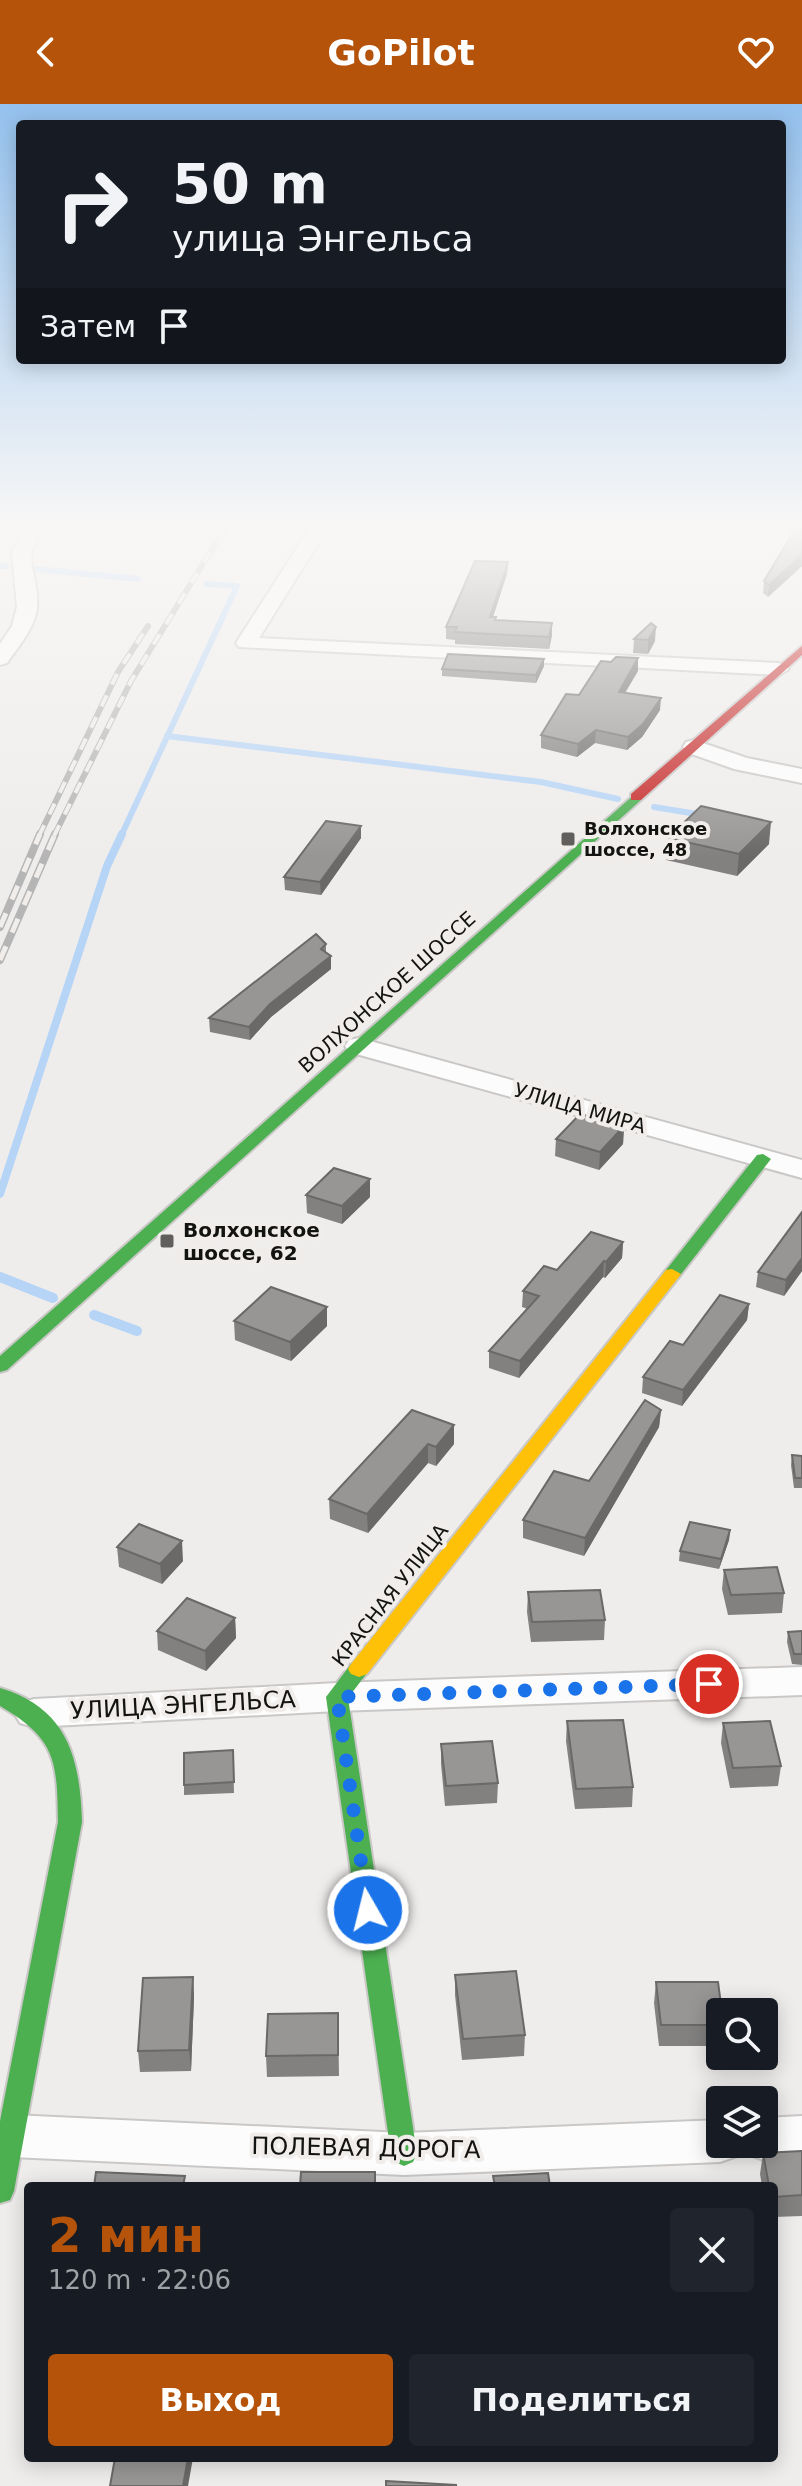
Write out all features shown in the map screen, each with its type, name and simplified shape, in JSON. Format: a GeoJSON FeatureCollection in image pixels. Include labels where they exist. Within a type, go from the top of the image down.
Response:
{"type":"FeatureCollection","features":[{"type":"Feature","properties":{"kind":"street"},"geometry":{"type":"LineString","coordinates":[[0,659],[15,634]]}},
{"type":"Feature","properties":{"kind":"street"},"geometry":{"type":"LineString","coordinates":[[252,634],[246,643],[779,669]]}},
{"type":"Feature","properties":{"kind":"street","name":"ВОЛХОНСКОЕ ШОССЕ"},"geometry":{"type":"LineString","coordinates":[[0,1366],[802,649]]}},
{"type":"Feature","properties":{"kind":"street"},"geometry":{"type":"LineString","coordinates":[[694,747],[742,764],[802,776]]}},
{"type":"Feature","properties":{"kind":"street","name":"УЛИЦА МИРА"},"geometry":{"type":"LineString","coordinates":[[359,1046],[802,1169]]}},
{"type":"Feature","properties":{"kind":"street","name":"КРАСНАЯ УЛИЦА"},"geometry":{"type":"LineString","coordinates":[[404,2154],[337,1697],[763,1159]]}},
{"type":"Feature","properties":{"kind":"street","name":"УЛИЦА ЭНГЕЛЬСА"},"geometry":{"type":"LineString","coordinates":[[17,1704],[802,1681]]}},
{"type":"Feature","properties":{"kind":"street"},"geometry":{"type":"LineString","coordinates":[[0,2191],[70,1822],[69,1774],[59,1736],[17,1704]]}},
{"type":"Feature","properties":{"kind":"street","name":"ПОЛЕВАЯ ДОРОГА"},"geometry":{"type":"LineString","coordinates":[[12,2136],[404,2154],[706,2142]]}},
{"type":"Feature","properties":{"kind":"street"},"geometry":{"type":"LineString","coordinates":[[778,2138],[802,2137]]}},
{"type":"Feature","properties":{"kind":"building"},"geometry":{"type":"Polygon","coordinates":[[[496,634],[550,634],[549,637],[496,634]]]}},
{"type":"Feature","properties":{"kind":"building"},"geometry":{"type":"Polygon","coordinates":[[[639,634],[652,634],[648,640],[634,639],[639,634]]]}},
{"type":"Feature","properties":{"kind":"building"},"geometry":{"type":"Polygon","coordinates":[[[448,654],[544,659],[536,675],[442,669],[448,654]]]}},
{"type":"Feature","properties":{"kind":"building"},"geometry":{"type":"Polygon","coordinates":[[[616,657],[638,658],[619,692],[661,698],[643,724],[628,737],[596,730],[578,744],[541,735],[566,694],[579,695],[601,661],[611,662],[616,657]]]}},
{"type":"Feature","properties":{"kind":"building"},"geometry":{"type":"Polygon","coordinates":[[[701,806],[771,822],[739,854],[668,838],[701,806]]]}},
{"type":"Feature","properties":{"kind":"building"},"geometry":{"type":"Polygon","coordinates":[[[326,821],[361,826],[320,882],[284,877],[326,821]]]}},
{"type":"Feature","properties":{"kind":"building"},"geometry":{"type":"Polygon","coordinates":[[[316,934],[326,944],[321,949],[331,956],[270,1004],[249,1027],[209,1018],[316,934]]]}},
{"type":"Feature","properties":{"kind":"building"},"geometry":{"type":"Polygon","coordinates":[[[580,1114],[624,1126],[600,1152],[556,1139],[580,1114]]]}},
{"type":"Feature","properties":{"kind":"building"},"geometry":{"type":"Polygon","coordinates":[[[334,1168],[370,1179],[342,1206],[306,1195],[334,1168]]]}},
{"type":"Feature","properties":{"kind":"building"},"geometry":{"type":"Polygon","coordinates":[[[802,1212],[802,1258],[786,1280],[758,1272],[802,1212]]]}},
{"type":"Feature","properties":{"kind":"building"},"geometry":{"type":"Polygon","coordinates":[[[591,1232],[623,1242],[520,1361],[489,1351],[539,1296],[523,1291],[544,1266],[557,1270],[591,1232]]]}},
{"type":"Feature","properties":{"kind":"building"},"geometry":{"type":"Polygon","coordinates":[[[271,1287],[327,1307],[290,1342],[234,1321],[271,1287]]]}},
{"type":"Feature","properties":{"kind":"building"},"geometry":{"type":"Polygon","coordinates":[[[720,1295],[749,1304],[683,1390],[643,1377],[670,1341],[683,1345],[720,1295]]]}},
{"type":"Feature","properties":{"kind":"building"},"geometry":{"type":"Polygon","coordinates":[[[645,1400],[661,1410],[585,1538],[523,1520],[554,1471],[589,1481],[645,1400]]]}},
{"type":"Feature","properties":{"kind":"building"},"geometry":{"type":"Polygon","coordinates":[[[412,1410],[454,1425],[436,1447],[428,1444],[367,1514],[329,1499],[412,1410]]]}},
{"type":"Feature","properties":{"kind":"building"},"geometry":{"type":"Polygon","coordinates":[[[792,1455],[802,1456],[802,1478],[795,1478],[792,1455]]]}},
{"type":"Feature","properties":{"kind":"building"},"geometry":{"type":"Polygon","coordinates":[[[690,1522],[730,1530],[721,1559],[680,1551],[690,1522]]]}},
{"type":"Feature","properties":{"kind":"building"},"geometry":{"type":"Polygon","coordinates":[[[139,1524],[182,1541],[160,1564],[117,1547],[139,1524]]]}},
{"type":"Feature","properties":{"kind":"building"},"geometry":{"type":"Polygon","coordinates":[[[777,1567],[784,1593],[731,1595],[724,1570],[777,1567]]]}},
{"type":"Feature","properties":{"kind":"building"},"geometry":{"type":"Polygon","coordinates":[[[600,1590],[605,1620],[532,1622],[528,1592],[600,1590]]]}},
{"type":"Feature","properties":{"kind":"building"},"geometry":{"type":"Polygon","coordinates":[[[187,1598],[235,1618],[205,1651],[157,1631],[187,1598]]]}},
{"type":"Feature","properties":{"kind":"building"},"geometry":{"type":"Polygon","coordinates":[[[802,1631],[802,1654],[794,1654],[788,1632],[802,1631]]]}},
{"type":"Feature","properties":{"kind":"building"},"geometry":{"type":"Polygon","coordinates":[[[623,1720],[633,1787],[576,1789],[567,1721],[623,1720]]]}},
{"type":"Feature","properties":{"kind":"building"},"geometry":{"type":"Polygon","coordinates":[[[770,1721],[781,1766],[733,1768],[723,1723],[770,1721]]]}},
{"type":"Feature","properties":{"kind":"building"},"geometry":{"type":"Polygon","coordinates":[[[492,1741],[498,1783],[446,1786],[441,1744],[492,1741]]]}},
{"type":"Feature","properties":{"kind":"building"},"geometry":{"type":"Polygon","coordinates":[[[233,1750],[234,1782],[184,1785],[184,1753],[233,1750]]]}},
{"type":"Feature","properties":{"kind":"building"},"geometry":{"type":"Polygon","coordinates":[[[516,1971],[525,2035],[463,2039],[455,1975],[516,1971]]]}},
{"type":"Feature","properties":{"kind":"building"},"geometry":{"type":"Polygon","coordinates":[[[193,1977],[189,2050],[138,2051],[143,1978],[193,1977]]]}},
{"type":"Feature","properties":{"kind":"building"},"geometry":{"type":"Polygon","coordinates":[[[656,1982],[718,1982],[720,1998],[706,1998],[706,2025],[661,2025],[656,1982]]]}},
{"type":"Feature","properties":{"kind":"building"},"geometry":{"type":"Polygon","coordinates":[[[338,2013],[338,2055],[266,2056],[268,2014],[338,2013]]]}},
{"type":"Feature","properties":{"kind":"building"},"geometry":{"type":"Polygon","coordinates":[[[802,2151],[802,2195],[778,2197],[778,2182],[768,2182],[764,2158],[778,2158],[778,2152],[802,2151]]]}},
{"type":"Feature","properties":{"kind":"building"},"geometry":{"type":"Polygon","coordinates":[[[96,2172],[185,2176],[184,2182],[95,2182],[96,2172]]]}},
{"type":"Feature","properties":{"kind":"building"},"geometry":{"type":"Polygon","coordinates":[[[301,2172],[375,2172],[375,2182],[300,2182],[301,2172]]]}},
{"type":"Feature","properties":{"kind":"building"},"geometry":{"type":"Polygon","coordinates":[[[548,2173],[549,2182],[494,2182],[493,2176],[548,2173]]]}},
{"type":"Feature","properties":{"kind":"building"},"geometry":{"type":"Polygon","coordinates":[[[114,2462],[187,2462],[183,2486],[110,2486],[114,2462]]]}},
{"type":"Feature","properties":{"kind":"building"},"geometry":{"type":"Polygon","coordinates":[[[386,2481],[456,2485],[456,2486],[386,2486],[386,2481]]]}},
{"type":"Feature","properties":{"kind":"waterway"},"geometry":{"type":"LineString","coordinates":[[167,736],[215,634]]}},
{"type":"Feature","properties":{"kind":"waterway"},"geometry":{"type":"LineString","coordinates":[[121,836],[167,736]]}},
{"type":"Feature","properties":{"kind":"waterway"},"geometry":{"type":"LineString","coordinates":[[167,736],[541,782],[618,799]]}},
{"type":"Feature","properties":{"kind":"waterway"},"geometry":{"type":"LineString","coordinates":[[654,807],[703,815]]}},
{"type":"Feature","properties":{"kind":"waterway"},"geometry":{"type":"LineString","coordinates":[[0,1194],[107,866],[122,834]]}},
{"type":"Feature","properties":{"kind":"waterway"},"geometry":{"type":"LineString","coordinates":[[0,1277],[53,1298]]}},
{"type":"Feature","properties":{"kind":"waterway"},"geometry":{"type":"LineString","coordinates":[[94,1315],[137,1331]]}},
{"type":"Feature","properties":{"kind":"railway"},"geometry":{"type":"LineString","coordinates":[[39,836],[118,672],[143,634]]}},
{"type":"Feature","properties":{"kind":"railway"},"geometry":{"type":"LineString","coordinates":[[54,836],[131,681],[160,634]]}},
{"type":"Feature","properties":{"kind":"railway"},"geometry":{"type":"LineString","coordinates":[[0,927],[40,834]]}},
{"type":"Feature","properties":{"kind":"railway"},"geometry":{"type":"LineString","coordinates":[[0,960],[55,834]]}},
{"type":"Feature","properties":{"kind":"traffic: fast"},"geometry":{"type":"LineString","coordinates":[[0,1366],[636,797]]}},
{"type":"Feature","properties":{"kind":"traffic: fast"},"geometry":{"type":"LineString","coordinates":[[672,1274],[763,1159]]}},
{"type":"Feature","properties":{"kind":"traffic: fast"},"geometry":{"type":"LineString","coordinates":[[359,1669],[337,1697],[404,2154]]}},
{"type":"Feature","properties":{"kind":"traffic: fast"},"geometry":{"type":"LineString","coordinates":[[0,1696],[38,1720],[59,1745],[68,1777],[70,1822],[0,2191]]}},
{"type":"Feature","properties":{"kind":"traffic: slow"},"geometry":{"type":"LineString","coordinates":[[359,1669],[672,1274]]}},
{"type":"Feature","properties":{"kind":"traffic: jam"},"geometry":{"type":"LineString","coordinates":[[636,797],[802,649]]}},
{"type":"Feature","properties":{"kind":"place","name":"Волхонское шоссе, 48"},"geometry":{"type":"Point","coordinates":[568,839]}},
{"type":"Feature","properties":{"kind":"place","name":"Волхонское шоссе, 62"},"geometry":{"type":"Point","coordinates":[167,1241]}},
{"type":"Feature","properties":{"kind":"route"},"geometry":{"type":"LineString","coordinates":[[368,1910],[337,1697],[709,1684]]}}]}
